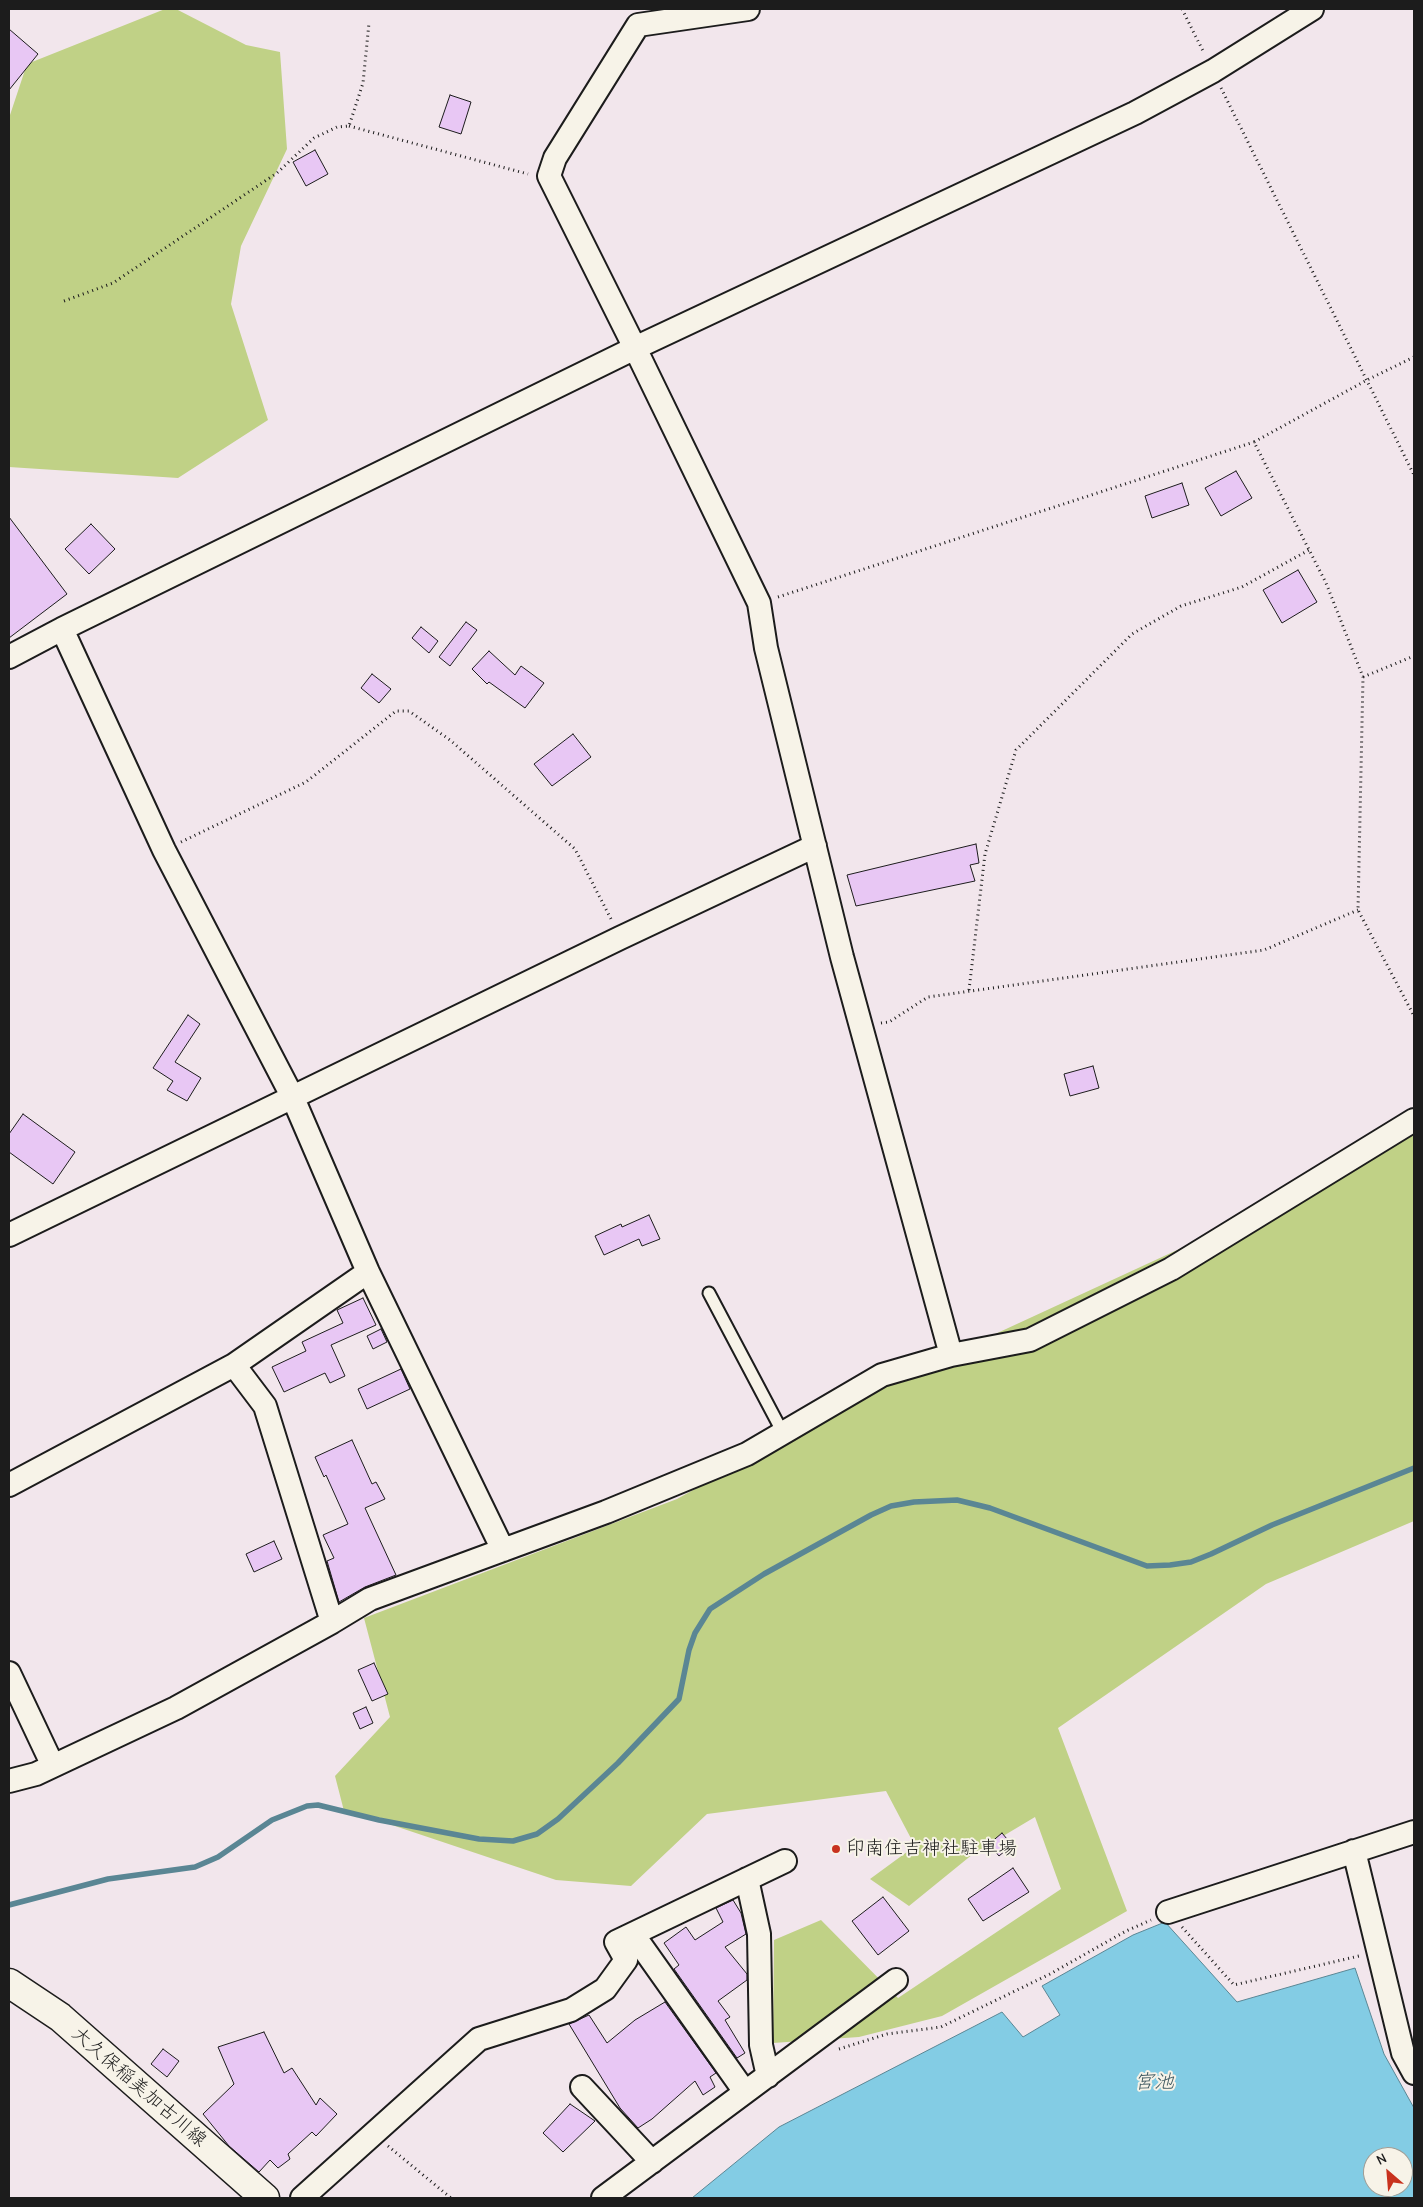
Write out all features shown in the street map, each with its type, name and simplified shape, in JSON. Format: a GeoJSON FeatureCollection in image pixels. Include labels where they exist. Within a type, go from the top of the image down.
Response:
{"type":"FeatureCollection","features":[{"type":"Feature","properties":{"kind":"main road","name":"大久保稲美加古川線"},"geometry":{"type":"LineString","coordinates":[[9,1983],[60,2018],[266,2198]]}},
{"type":"Feature","properties":{"kind":"street"},"geometry":{"type":"LineString","coordinates":[[748,9],[638,25],[555,158],[549,176],[759,603],[766,648],[815,846],[861,1025],[951,1355]]}},
{"type":"Feature","properties":{"kind":"street"},"geometry":{"type":"LineString","coordinates":[[9,657],[62,629],[635,348],[1135,113],[1212,71],[1312,9]]}},
{"type":"Feature","properties":{"kind":"street"},"geometry":{"type":"LineString","coordinates":[[62,629],[164,850],[293,1098],[368,1272],[503,1550]]}},
{"type":"Feature","properties":{"kind":"street"},"geometry":{"type":"LineString","coordinates":[[9,1235],[620,938],[815,846]]}},
{"type":"Feature","properties":{"kind":"street"},"geometry":{"type":"LineString","coordinates":[[9,1781],[36,1774],[176,1708],[370,1599],[606,1512],[747,1454],[882,1375],[951,1355],[1030,1340],[1172,1269],[1414,1120]]}},
{"type":"Feature","properties":{"kind":"street"},"geometry":{"type":"LineString","coordinates":[[9,1485],[234,1365],[368,1272]]}},
{"type":"Feature","properties":{"kind":"street"},"geometry":{"type":"LineString","coordinates":[[234,1365],[265,1406],[332,1622]]}},
{"type":"Feature","properties":{"kind":"street"},"geometry":{"type":"LineString","coordinates":[[9,1673],[53,1766]]}},
{"type":"Feature","properties":{"kind":"street"},"geometry":{"type":"LineString","coordinates":[[1168,1912],[1414,1832]]}},
{"type":"Feature","properties":{"kind":"street"},"geometry":{"type":"LineString","coordinates":[[1354,1851],[1402,2054],[1414,2073]]}},
{"type":"Feature","properties":{"kind":"street"},"geometry":{"type":"LineString","coordinates":[[302,2198],[479,2040],[571,2010],[605,1989],[626,1960],[616,1942],[785,1861]]}},
{"type":"Feature","properties":{"kind":"street"},"geometry":{"type":"LineString","coordinates":[[746,1879],[759,1934],[761,2045],[768,2076]]}},
{"type":"Feature","properties":{"kind":"street"},"geometry":{"type":"LineString","coordinates":[[633,1934],[746,2092]]}},
{"type":"Feature","properties":{"kind":"street"},"geometry":{"type":"LineString","coordinates":[[603,2198],[896,1980]]}},
{"type":"Feature","properties":{"kind":"street"},"geometry":{"type":"LineString","coordinates":[[582,2087],[652,2162]]}},
{"type":"Feature","properties":{"kind":"lane"},"geometry":{"type":"LineString","coordinates":[[709,1293],[783,1433]]}},
{"type":"Feature","properties":{"kind":"path"},"geometry":{"type":"LineString","coordinates":[[1182,9],[1414,475]]}},
{"type":"Feature","properties":{"kind":"path"},"geometry":{"type":"LineString","coordinates":[[349,126],[363,83],[369,23]]}},
{"type":"Feature","properties":{"kind":"path"},"geometry":{"type":"LineString","coordinates":[[64,301],[112,283],[277,173],[314,138],[337,127],[349,126],[535,176],[549,176]]}},
{"type":"Feature","properties":{"kind":"path"},"geometry":{"type":"LineString","coordinates":[[759,603],[1254,442],[1367,380],[1414,357]]}},
{"type":"Feature","properties":{"kind":"path"},"geometry":{"type":"LineString","coordinates":[[1254,442],[1326,583],[1363,677],[1358,910],[1414,1016]]}},
{"type":"Feature","properties":{"kind":"path"},"geometry":{"type":"LineString","coordinates":[[969,990],[985,854],[1016,750],[1132,634],[1181,606],[1242,587],[1309,550]]}},
{"type":"Feature","properties":{"kind":"path"},"geometry":{"type":"LineString","coordinates":[[1363,677],[1414,656]]}},
{"type":"Feature","properties":{"kind":"path"},"geometry":{"type":"LineString","coordinates":[[164,850],[306,782],[396,712],[409,711],[450,740],[575,849],[620,938]]}},
{"type":"Feature","properties":{"kind":"path"},"geometry":{"type":"LineString","coordinates":[[861,1025],[890,1022],[928,997],[1264,950],[1358,910]]}},
{"type":"Feature","properties":{"kind":"path"},"geometry":{"type":"LineString","coordinates":[[832,2052],[887,2034],[941,2027],[1050,1974],[1126,1931],[1168,1912],[1234,1985],[1362,1956]]}},
{"type":"Feature","properties":{"kind":"path"},"geometry":{"type":"LineString","coordinates":[[374,2134],[451,2198]]}},
{"type":"Feature","properties":{"kind":"green space"},"geometry":{"type":"Polygon","coordinates":[[[165,9],[176,9],[246,45],[280,52],[287,149],[241,246],[231,304],[268,420],[178,478],[9,467],[9,118],[27,64],[165,9]]]}},
{"type":"Feature","properties":{"kind":"green space"},"geometry":{"type":"Polygon","coordinates":[[[1414,1121],[1414,1521],[1266,1584],[1058,1728],[1127,1911],[942,2016],[859,2037],[773,2043],[774,1940],[821,1920],[898,1998],[1061,1889],[1035,1817],[973,1854],[909,1906],[870,1879],[915,1846],[886,1791],[707,1814],[631,1886],[556,1880],[377,1820],[344,1811],[335,1776],[390,1717],[364,1618],[677,1499],[863,1395],[1318,1185],[1414,1121]]]}},
{"type":"Feature","properties":{"kind":"water","name":"宮池"},"geometry":{"type":"Polygon","coordinates":[[[1165,1922],[1237,2002],[1355,1968],[1384,2054],[1414,2108],[1414,2198],[692,2198],[779,2127],[1002,2012],[1023,2037],[1060,2015],[1042,1986],[1133,1935],[1165,1922]]]}},
{"type":"Feature","properties":{"kind":"building"},"geometry":{"type":"Polygon","coordinates":[[[9,29],[38,54],[9,90],[9,29]]]}},
{"type":"Feature","properties":{"kind":"building"},"geometry":{"type":"Polygon","coordinates":[[[450,95],[471,102],[461,134],[439,127],[450,95]]]}},
{"type":"Feature","properties":{"kind":"building"},"geometry":{"type":"Polygon","coordinates":[[[315,150],[328,174],[306,186],[293,162],[315,150]]]}},
{"type":"Feature","properties":{"kind":"building"},"geometry":{"type":"Polygon","coordinates":[[[1236,471],[1252,498],[1221,516],[1205,488],[1236,471]]]}},
{"type":"Feature","properties":{"kind":"building"},"geometry":{"type":"Polygon","coordinates":[[[1182,483],[1189,505],[1152,518],[1145,496],[1182,483]]]}},
{"type":"Feature","properties":{"kind":"building"},"geometry":{"type":"Polygon","coordinates":[[[9,517],[67,594],[9,638],[9,517]]]}},
{"type":"Feature","properties":{"kind":"building"},"geometry":{"type":"Polygon","coordinates":[[[91,524],[115,549],[89,574],[65,549],[91,524]]]}},
{"type":"Feature","properties":{"kind":"building"},"geometry":{"type":"Polygon","coordinates":[[[1298,570],[1317,602],[1282,623],[1263,590],[1298,570]]]}},
{"type":"Feature","properties":{"kind":"building"},"geometry":{"type":"Polygon","coordinates":[[[466,622],[477,630],[450,666],[439,657],[466,622]]]}},
{"type":"Feature","properties":{"kind":"building"},"geometry":{"type":"Polygon","coordinates":[[[421,627],[438,641],[429,653],[412,638],[421,627]]]}},
{"type":"Feature","properties":{"kind":"building"},"geometry":{"type":"Polygon","coordinates":[[[489,651],[515,675],[521,666],[544,683],[525,708],[489,682],[487,684],[472,669],[489,651]]]}},
{"type":"Feature","properties":{"kind":"building"},"geometry":{"type":"Polygon","coordinates":[[[372,674],[391,689],[379,703],[361,688],[372,674]]]}},
{"type":"Feature","properties":{"kind":"building"},"geometry":{"type":"Polygon","coordinates":[[[573,734],[591,757],[552,786],[534,764],[573,734]]]}},
{"type":"Feature","properties":{"kind":"building"},"geometry":{"type":"Polygon","coordinates":[[[976,844],[979,863],[970,865],[975,881],[856,906],[847,875],[976,844]]]}},
{"type":"Feature","properties":{"kind":"building"},"geometry":{"type":"Polygon","coordinates":[[[188,1015],[200,1024],[175,1062],[201,1078],[187,1101],[167,1090],[173,1081],[153,1068],[188,1015]]]}},
{"type":"Feature","properties":{"kind":"building"},"geometry":{"type":"Polygon","coordinates":[[[1093,1066],[1099,1088],[1070,1096],[1064,1074],[1093,1066]]]}},
{"type":"Feature","properties":{"kind":"building"},"geometry":{"type":"Polygon","coordinates":[[[23,1114],[75,1152],[53,1184],[9,1152],[9,1134],[23,1114]]]}},
{"type":"Feature","properties":{"kind":"building"},"geometry":{"type":"Polygon","coordinates":[[[649,1215],[660,1239],[642,1246],[639,1239],[604,1255],[595,1236],[621,1224],[622,1227],[649,1215]]]}},
{"type":"Feature","properties":{"kind":"building"},"geometry":{"type":"Polygon","coordinates":[[[363,1298],[376,1325],[331,1345],[345,1376],[330,1383],[325,1373],[284,1392],[272,1367],[306,1351],[302,1342],[343,1323],[337,1310],[363,1298]]]}},
{"type":"Feature","properties":{"kind":"building"},"geometry":{"type":"Polygon","coordinates":[[[381,1329],[387,1342],[373,1349],[367,1336],[381,1329]]]}},
{"type":"Feature","properties":{"kind":"building"},"geometry":{"type":"Polygon","coordinates":[[[401,1369],[410,1389],[367,1409],[358,1389],[401,1369]]]}},
{"type":"Feature","properties":{"kind":"building"},"geometry":{"type":"Polygon","coordinates":[[[352,1440],[372,1484],[376,1482],[385,1499],[365,1508],[396,1575],[365,1587],[339,1602],[327,1561],[334,1558],[323,1535],[348,1524],[326,1475],[324,1477],[315,1457],[352,1440]]]}},
{"type":"Feature","properties":{"kind":"building"},"geometry":{"type":"Polygon","coordinates":[[[274,1541],[282,1559],[254,1572],[246,1554],[274,1541]]]}},
{"type":"Feature","properties":{"kind":"building"},"geometry":{"type":"Polygon","coordinates":[[[374,1663],[388,1694],[372,1701],[358,1670],[374,1663]]]}},
{"type":"Feature","properties":{"kind":"building"},"geometry":{"type":"Polygon","coordinates":[[[366,1707],[373,1723],[360,1729],[353,1713],[366,1707]]]}},
{"type":"Feature","properties":{"kind":"building"},"geometry":{"type":"Polygon","coordinates":[[[1002,1833],[1012,1845],[999,1856],[989,1844],[1002,1833]]]}},
{"type":"Feature","properties":{"kind":"building"},"geometry":{"type":"Polygon","coordinates":[[[1013,1868],[1029,1892],[983,1921],[968,1899],[1013,1868]]]}},
{"type":"Feature","properties":{"kind":"building"},"geometry":{"type":"Polygon","coordinates":[[[883,1897],[909,1931],[878,1955],[852,1921],[883,1897]]]}},
{"type":"Feature","properties":{"kind":"building"},"geometry":{"type":"Polygon","coordinates":[[[733,1900],[741,1913],[746,1934],[725,1947],[747,1974],[747,1980],[718,2001],[730,2017],[725,2020],[745,2053],[737,2058],[674,1969],[679,1965],[664,1943],[686,1927],[695,1940],[723,1922],[716,1908],[733,1900]]]}},
{"type":"Feature","properties":{"kind":"building"},"geometry":{"type":"Polygon","coordinates":[[[665,2002],[716,2073],[710,2077],[715,2087],[703,2095],[695,2081],[652,2119],[638,2128],[620,2108],[569,2024],[589,2015],[607,2043],[635,2020],[665,2002]]]}},
{"type":"Feature","properties":{"kind":"building"},"geometry":{"type":"Polygon","coordinates":[[[264,2032],[284,2073],[292,2068],[316,2105],[320,2098],[337,2114],[316,2136],[312,2132],[288,2154],[290,2159],[278,2168],[270,2160],[259,2172],[229,2146],[203,2114],[234,2084],[218,2047],[264,2032]]]}},
{"type":"Feature","properties":{"kind":"building"},"geometry":{"type":"Polygon","coordinates":[[[163,2049],[179,2061],[167,2077],[151,2064],[163,2049]]]}},
{"type":"Feature","properties":{"kind":"building"},"geometry":{"type":"Polygon","coordinates":[[[570,2104],[595,2121],[563,2152],[543,2133],[570,2104]]]}},
{"type":"Feature","properties":{"kind":"waterway"},"geometry":{"type":"LineString","coordinates":[[9,1905],[108,1879],[195,1867],[218,1857],[272,1820],[307,1806],[318,1805],[379,1820],[479,1839],[513,1841],[537,1834],[558,1819],[618,1763],[679,1699],[689,1650],[695,1633],[710,1609],[764,1574],[871,1515],[891,1506],[914,1502],[957,1500],[990,1508],[1147,1566],[1170,1565],[1191,1562],[1272,1525],[1414,1468]]}},
{"type":"Feature","properties":{"kind":"place","name":"印南住吉神社駐車場"},"geometry":{"type":"Point","coordinates":[836,1849]}}]}
